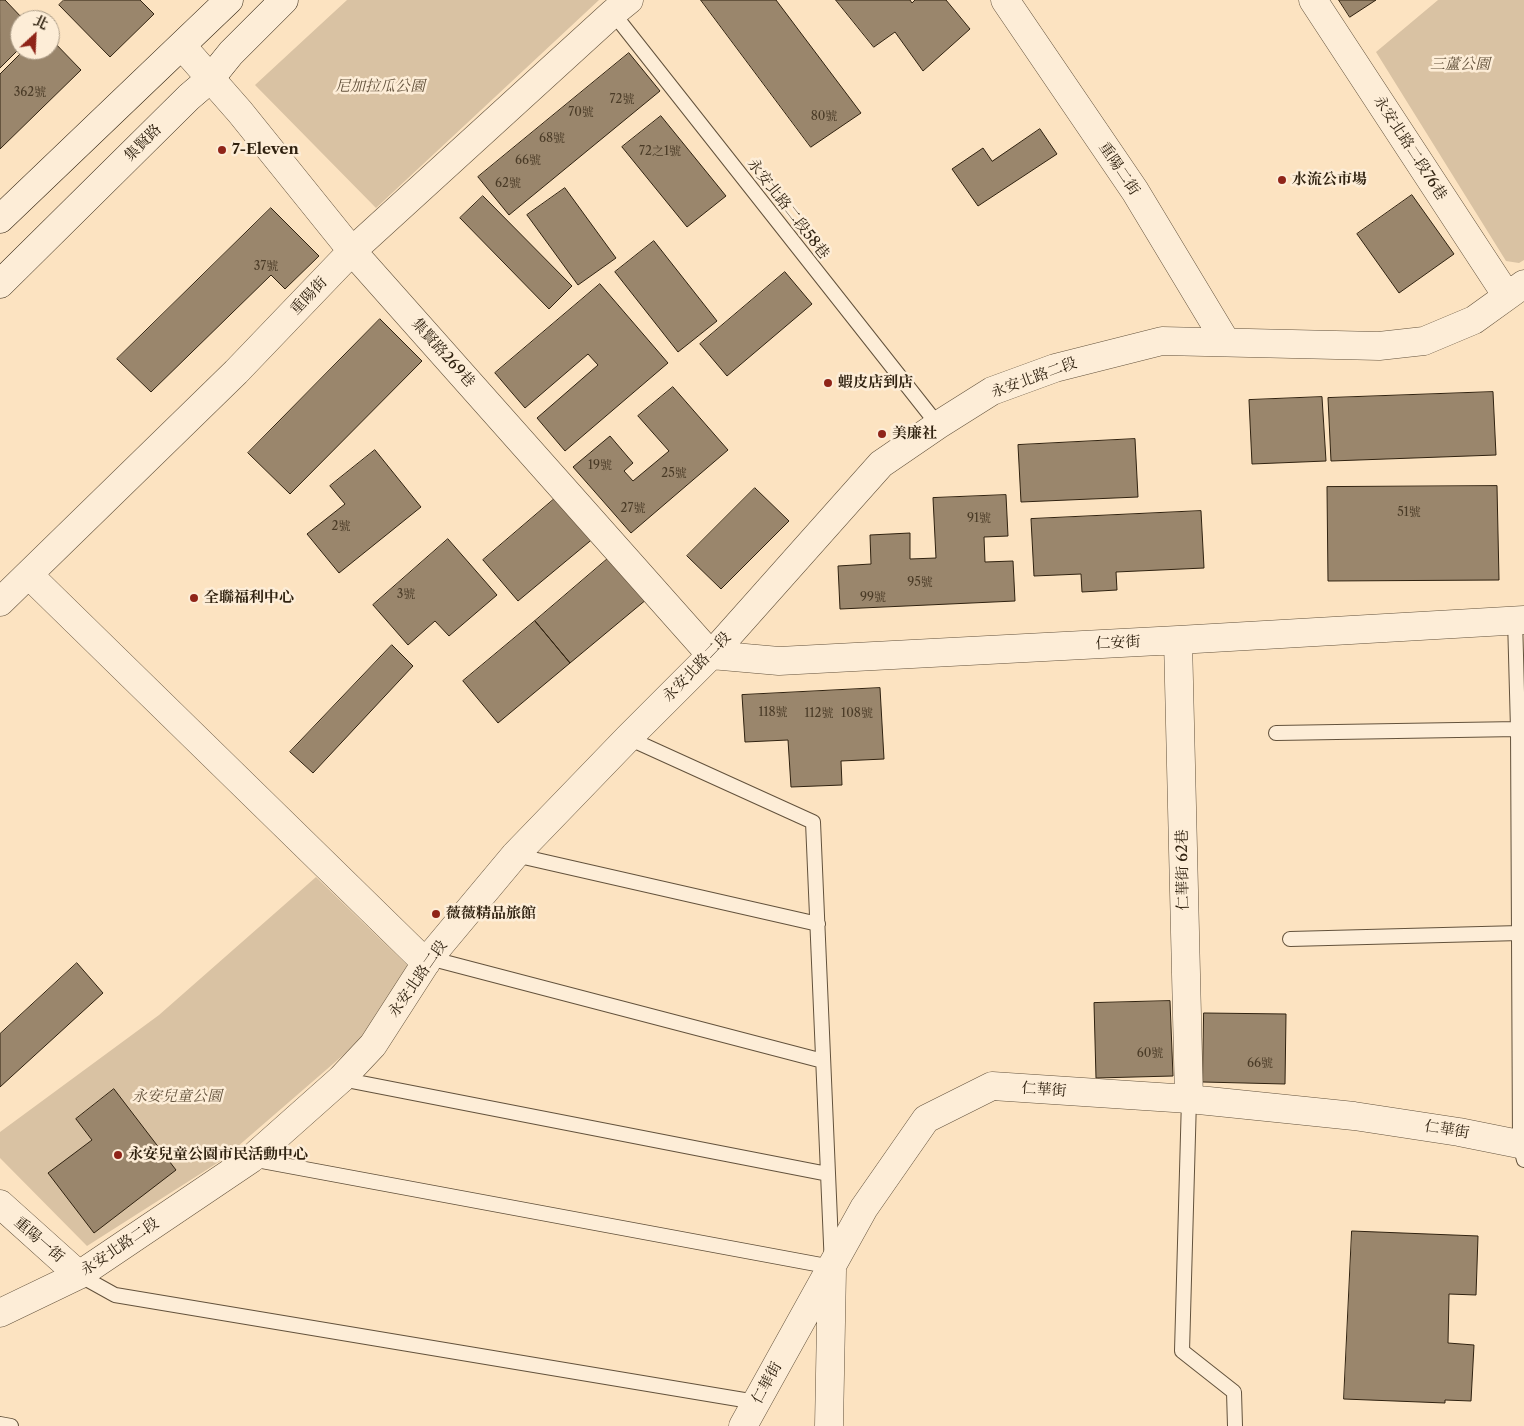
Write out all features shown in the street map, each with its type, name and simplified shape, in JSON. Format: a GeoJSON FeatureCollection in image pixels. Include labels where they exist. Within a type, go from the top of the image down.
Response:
{"type":"FeatureCollection","features":[{"type":"Feature","properties":{"kind":"street"},"geometry":{"type":"LineString","coordinates":[[0,220],[230,0]]}},
{"type":"Feature","properties":{"kind":"street","name":"集賢路"},"geometry":{"type":"LineString","coordinates":[[0,284],[189,97],[210,79],[232,53],[284,0]]}},
{"type":"Feature","properties":{"kind":"street","name":"重陽二街"},"geometry":{"type":"LineString","coordinates":[[1005,0],[1135,191],[1226,342]]}},
{"type":"Feature","properties":{"kind":"street","name":"永安北路二段76巷"},"geometry":{"type":"LineString","coordinates":[[1313,0],[1515,290]]}},
{"type":"Feature","properties":{"kind":"street","name":"重陽街"},"geometry":{"type":"LineString","coordinates":[[0,602],[236,372],[352,251],[621,6]]}},
{"type":"Feature","properties":{"kind":"street","name":"集賢路269巷"},"geometry":{"type":"LineString","coordinates":[[182,46],[240,112],[352,251],[711,655]]}},
{"type":"Feature","properties":{"kind":"street","name":"永安北路二段"},"geometry":{"type":"LineString","coordinates":[[0,1313],[79,1275],[251,1159],[341,1079],[373,1045],[427,960],[515,854],[711,655],[881,464],[938,425],[992,391],[1055,368],[1162,341],[1379,346],[1424,342],[1474,320],[1515,290]]}},
{"type":"Feature","properties":{"kind":"street"},"geometry":{"type":"LineString","coordinates":[[29,575],[427,960]]}},
{"type":"Feature","properties":{"kind":"street","name":"仁安街"},"geometry":{"type":"LineString","coordinates":[[711,655],[779,661],[1520,620]]}},
{"type":"Feature","properties":{"kind":"street","name":"仁華街 62巷"},"geometry":{"type":"LineString","coordinates":[[1178,640],[1189,1099]]}},
{"type":"Feature","properties":{"kind":"street","name":"仁華街"},"geometry":{"type":"LineString","coordinates":[[743,1426],[864,1208],[926,1119],[992,1086],[1189,1099],[1354,1116],[1460,1132],[1523,1150]]}},
{"type":"Feature","properties":{"kind":"street","name":"重陽一街"},"geometry":{"type":"LineString","coordinates":[[0,1204],[79,1275]]}},
{"type":"Feature","properties":{"kind":"street"},"geometry":{"type":"LineString","coordinates":[[829,1426],[832,1267]]}},
{"type":"Feature","properties":{"kind":"lane","name":"永安北路二段58巷"},"geometry":{"type":"LineString","coordinates":[[621,6],[938,425]]}},
{"type":"Feature","properties":{"kind":"lane"},"geometry":{"type":"LineString","coordinates":[[1520,620],[1518,730],[1523,1150]]}},
{"type":"Feature","properties":{"kind":"lane"},"geometry":{"type":"LineString","coordinates":[[1276,733],[1518,730]]}},
{"type":"Feature","properties":{"kind":"lane"},"geometry":{"type":"LineString","coordinates":[[251,1159],[832,1267],[812,822],[628,738]]}},
{"type":"Feature","properties":{"kind":"lane"},"geometry":{"type":"LineString","coordinates":[[515,854],[818,924]]}},
{"type":"Feature","properties":{"kind":"lane"},"geometry":{"type":"LineString","coordinates":[[1290,939],[1520,933]]}},
{"type":"Feature","properties":{"kind":"lane"},"geometry":{"type":"LineString","coordinates":[[427,960],[823,1062]]}},
{"type":"Feature","properties":{"kind":"lane"},"geometry":{"type":"LineString","coordinates":[[341,1079],[828,1174]]}},
{"type":"Feature","properties":{"kind":"lane"},"geometry":{"type":"LineString","coordinates":[[1189,1099],[1182,1351],[1234,1392],[1235,1426]]}},
{"type":"Feature","properties":{"kind":"lane"},"geometry":{"type":"LineString","coordinates":[[79,1275],[115,1295],[756,1402]]}},
{"type":"Feature","properties":{"kind":"lane"},"geometry":{"type":"LineString","coordinates":[[0,1424],[10,1426]]}},
{"type":"Feature","properties":{"kind":"green space","name":"尼加拉瓜公園"},"geometry":{"type":"Polygon","coordinates":[[[347,0],[599,0],[376,208],[255,85],[347,0]]]}},
{"type":"Feature","properties":{"kind":"green space","name":"三蘆公園"},"geometry":{"type":"Polygon","coordinates":[[[1438,0],[1524,0],[1524,260],[1519,263],[1506,261],[1376,52],[1438,0]]]}},
{"type":"Feature","properties":{"kind":"green space","name":"永安兒童公園"},"geometry":{"type":"Polygon","coordinates":[[[316,877],[411,969],[408,999],[222,1160],[87,1246],[0,1158],[0,1132],[159,1015],[316,877]]]}},
{"type":"Feature","properties":{"kind":"building"},"geometry":{"type":"Polygon","coordinates":[[[0,0],[5,0],[14,10],[10,10],[10,58],[0,68],[0,0]]]}},
{"type":"Feature","properties":{"kind":"building"},"geometry":{"type":"Polygon","coordinates":[[[64,0],[140,0],[154,14],[110,57],[59,5],[64,0]]]}},
{"type":"Feature","properties":{"kind":"building"},"geometry":{"type":"Polygon","coordinates":[[[701,0],[776,0],[861,113],[811,147],[701,0]]]}},
{"type":"Feature","properties":{"kind":"building"},"geometry":{"type":"Polygon","coordinates":[[[836,0],[910,0],[912,3],[915,0],[946,0],[970,29],[923,71],[895,32],[874,47],[836,0]]]}},
{"type":"Feature","properties":{"kind":"building"},"geometry":{"type":"Polygon","coordinates":[[[1339,0],[1376,0],[1350,17],[1339,0]]]}},
{"type":"Feature","properties":{"kind":"building"},"geometry":{"type":"Polygon","coordinates":[[[60,48],[81,70],[0,149],[0,74],[14,60],[60,60],[60,48]]]}},
{"type":"Feature","properties":{"kind":"building"},"geometry":{"type":"Polygon","coordinates":[[[629,53],[660,91],[509,215],[478,177],[629,53]]]}},
{"type":"Feature","properties":{"kind":"building"},"geometry":{"type":"Polygon","coordinates":[[[661,116],[726,196],[687,227],[622,147],[661,116]]]}},
{"type":"Feature","properties":{"kind":"building"},"geometry":{"type":"Polygon","coordinates":[[[1040,129],[1057,154],[978,206],[952,169],[983,148],[992,161],[1040,129]]]}},
{"type":"Feature","properties":{"kind":"building"},"geometry":{"type":"Polygon","coordinates":[[[565,188],[616,258],[578,285],[527,215],[565,188]]]}},
{"type":"Feature","properties":{"kind":"building"},"geometry":{"type":"Polygon","coordinates":[[[1412,195],[1454,254],[1399,293],[1357,234],[1412,195]]]}},
{"type":"Feature","properties":{"kind":"building"},"geometry":{"type":"Polygon","coordinates":[[[483,196],[572,286],[549,309],[460,218],[483,196]]]}},
{"type":"Feature","properties":{"kind":"building"},"geometry":{"type":"Polygon","coordinates":[[[271,208],[319,256],[285,289],[271,275],[151,392],[117,359],[271,208]]]}},
{"type":"Feature","properties":{"kind":"building"},"geometry":{"type":"Polygon","coordinates":[[[654,241],[717,321],[678,352],[615,272],[654,241]]]}},
{"type":"Feature","properties":{"kind":"building"},"geometry":{"type":"Polygon","coordinates":[[[785,272],[812,304],[727,376],[700,344],[785,272]]]}},
{"type":"Feature","properties":{"kind":"building"},"geometry":{"type":"Polygon","coordinates":[[[600,284],[668,363],[565,451],[537,418],[598,365],[588,354],[525,408],[495,373],[600,284]]]}},
{"type":"Feature","properties":{"kind":"building"},"geometry":{"type":"Polygon","coordinates":[[[380,319],[422,361],[290,494],[248,453],[380,319]]]}},
{"type":"Feature","properties":{"kind":"building"},"geometry":{"type":"Polygon","coordinates":[[[673,387],[728,450],[631,533],[573,467],[610,436],[633,463],[624,471],[633,481],[669,451],[638,416],[673,387]]]}},
{"type":"Feature","properties":{"kind":"building"},"geometry":{"type":"Polygon","coordinates":[[[1493,392],[1496,455],[1331,461],[1328,398],[1493,392]]]}},
{"type":"Feature","properties":{"kind":"building"},"geometry":{"type":"Polygon","coordinates":[[[1322,397],[1326,461],[1252,464],[1249,400],[1322,397]]]}},
{"type":"Feature","properties":{"kind":"building"},"geometry":{"type":"Polygon","coordinates":[[[1135,439],[1138,497],[1021,502],[1018,445],[1135,439]]]}},
{"type":"Feature","properties":{"kind":"building"},"geometry":{"type":"Polygon","coordinates":[[[375,450],[421,507],[339,573],[307,534],[345,504],[330,486],[375,450]]]}},
{"type":"Feature","properties":{"kind":"building"},"geometry":{"type":"Polygon","coordinates":[[[1497,486],[1499,580],[1328,581],[1327,487],[1497,486]]]}},
{"type":"Feature","properties":{"kind":"building"},"geometry":{"type":"Polygon","coordinates":[[[755,488],[789,521],[721,589],[687,556],[755,488]]]}},
{"type":"Feature","properties":{"kind":"building"},"geometry":{"type":"Polygon","coordinates":[[[559,495],[595,537],[518,601],[483,560],[559,495]]]}},
{"type":"Feature","properties":{"kind":"building"},"geometry":{"type":"Polygon","coordinates":[[[1006,495],[1008,536],[984,537],[985,562],[1013,561],[1015,601],[840,609],[838,566],[871,564],[870,535],[910,533],[910,559],[936,558],[933,498],[1006,495]]]}},
{"type":"Feature","properties":{"kind":"building"},"geometry":{"type":"Polygon","coordinates":[[[1201,511],[1204,568],[1116,572],[1117,590],[1082,592],[1081,574],[1034,576],[1031,519],[1201,511]]]}},
{"type":"Feature","properties":{"kind":"building"},"geometry":{"type":"Polygon","coordinates":[[[448,539],[497,595],[449,636],[435,621],[408,645],[373,605],[448,539]]]}},
{"type":"Feature","properties":{"kind":"building"},"geometry":{"type":"Polygon","coordinates":[[[611,556],[647,599],[570,663],[535,621],[611,556]]]}},
{"type":"Feature","properties":{"kind":"building"},"geometry":{"type":"Polygon","coordinates":[[[535,621],[570,663],[498,723],[463,681],[535,621]]]}},
{"type":"Feature","properties":{"kind":"building"},"geometry":{"type":"Polygon","coordinates":[[[392,645],[413,666],[313,773],[290,752],[392,645]]]}},
{"type":"Feature","properties":{"kind":"building"},"geometry":{"type":"Polygon","coordinates":[[[880,688],[884,759],[841,761],[842,785],[791,787],[788,740],[745,742],[742,695],[880,688]]]}},
{"type":"Feature","properties":{"kind":"building"},"geometry":{"type":"Polygon","coordinates":[[[77,963],[103,993],[0,1087],[0,1034],[77,963]]]}},
{"type":"Feature","properties":{"kind":"building"},"geometry":{"type":"Polygon","coordinates":[[[1170,1001],[1173,1076],[1096,1078],[1094,1003],[1170,1001]]]}},
{"type":"Feature","properties":{"kind":"building"},"geometry":{"type":"Polygon","coordinates":[[[1204,1013],[1286,1014],[1285,1084],[1203,1082],[1204,1013]]]}},
{"type":"Feature","properties":{"kind":"building","name":"永安兒童公園市民活動中心"},"geometry":{"type":"Polygon","coordinates":[[[114,1089],[176,1170],[94,1233],[48,1173],[92,1140],[76,1119],[114,1089]]]}},
{"type":"Feature","properties":{"kind":"building"},"geometry":{"type":"Polygon","coordinates":[[[1352,1231],[1478,1236],[1476,1295],[1449,1294],[1448,1343],[1474,1345],[1471,1401],[1445,1400],[1445,1403],[1344,1399],[1352,1231]]]}},
{"type":"Feature","properties":{"kind":"place","name":"7-Eleven"},"geometry":{"type":"Point","coordinates":[222,150]}},
{"type":"Feature","properties":{"kind":"place","name":"水流公市場"},"geometry":{"type":"Point","coordinates":[1282,180]}},
{"type":"Feature","properties":{"kind":"place","name":"蝦皮店到店"},"geometry":{"type":"Point","coordinates":[828,383]}},
{"type":"Feature","properties":{"kind":"place","name":"美廉社"},"geometry":{"type":"Point","coordinates":[882,434]}},
{"type":"Feature","properties":{"kind":"place","name":"全聯福利中心"},"geometry":{"type":"Point","coordinates":[194,598]}},
{"type":"Feature","properties":{"kind":"place","name":"薇薇精品旅館"},"geometry":{"type":"Point","coordinates":[436,914]}},
{"type":"Feature","properties":{"kind":"place","name":"永安兒童公園市民活動中心"},"geometry":{"type":"Point","coordinates":[118,1155]}}]}
